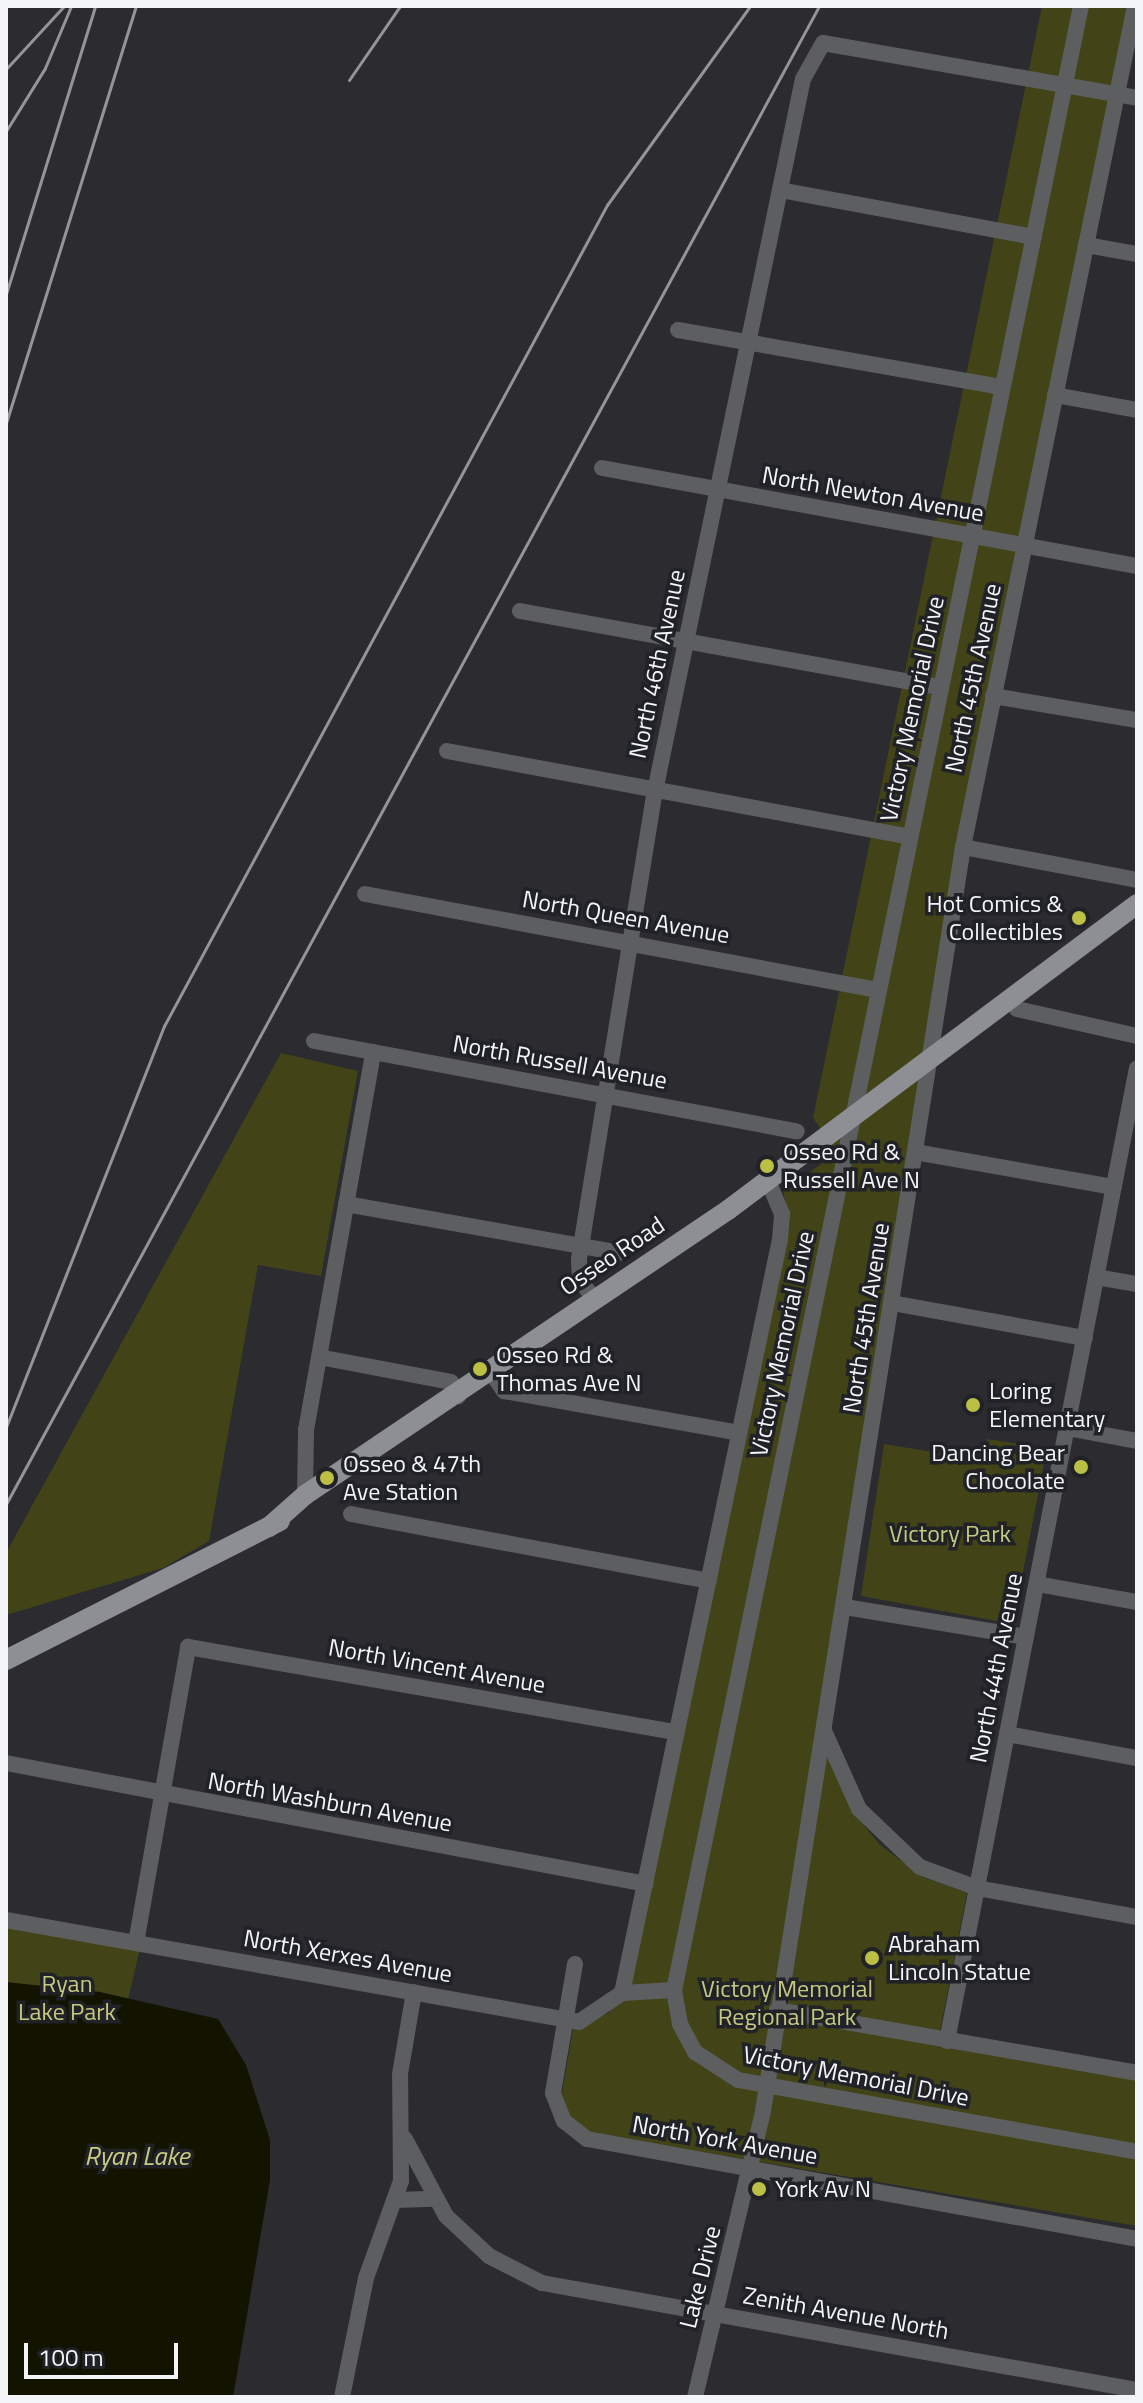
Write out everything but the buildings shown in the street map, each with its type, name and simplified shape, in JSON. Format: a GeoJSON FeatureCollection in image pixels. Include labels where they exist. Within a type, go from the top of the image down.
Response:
{"type":"FeatureCollection","features":[{"type":"Feature","properties":{"kind":"main road","name":"Osseo Road"},"geometry":{"type":"LineString","coordinates":[[928,1067],[1137,904]]}},
{"type":"Feature","properties":{"kind":"main road","name":"Osseo Road"},"geometry":{"type":"LineString","coordinates":[[6,1660],[269,1527],[768,1181],[888,1093],[1017,1009],[1137,920]]}},
{"type":"Feature","properties":{"kind":"main road","name":"Osseo Road"},"geometry":{"type":"LineString","coordinates":[[269,1527],[305,1495],[363,1461]]}},
{"type":"Feature","properties":{"kind":"street","name":"Victory Memorial Drive"},"geometry":{"type":"LineString","coordinates":[[1081,6],[674,1990],[680,2024],[695,2052],[721,2073],[766,2088],[1137,2152]]}},
{"type":"Feature","properties":{"kind":"street","name":"North 45th Avenue"},"geometry":{"type":"LineString","coordinates":[[751,2168],[825,1732],[963,847],[1135,6]]}},
{"type":"Feature","properties":{"kind":"street","name":"North 46th Avenue"},"geometry":{"type":"LineString","coordinates":[[594,1299],[578,1271],[581,1246],[655,791],[803,79],[823,43],[1064,86]]}},
{"type":"Feature","properties":{"kind":"street"},"geometry":{"type":"LineString","coordinates":[[1064,86],[1137,98]]}},
{"type":"Feature","properties":{"kind":"street"},"geometry":{"type":"LineString","coordinates":[[780,190],[1034,237]]}},
{"type":"Feature","properties":{"kind":"street"},"geometry":{"type":"LineString","coordinates":[[1086,245],[1137,254]]}},
{"type":"Feature","properties":{"kind":"street"},"geometry":{"type":"LineString","coordinates":[[678,330],[1002,387]]}},
{"type":"Feature","properties":{"kind":"street"},"geometry":{"type":"LineString","coordinates":[[1055,395],[1137,410]]}},
{"type":"Feature","properties":{"kind":"street","name":"North Newton Avenue"},"geometry":{"type":"LineString","coordinates":[[602,468],[1137,566]]}},
{"type":"Feature","properties":{"kind":"street"},"geometry":{"type":"LineString","coordinates":[[520,611],[940,687]]}},
{"type":"Feature","properties":{"kind":"street"},"geometry":{"type":"LineString","coordinates":[[993,696],[1137,720]]}},
{"type":"Feature","properties":{"kind":"street"},"geometry":{"type":"LineString","coordinates":[[447,751],[910,837]]}},
{"type":"Feature","properties":{"kind":"street"},"geometry":{"type":"LineString","coordinates":[[963,847],[1137,880]]}},
{"type":"Feature","properties":{"kind":"street","name":"North Queen Avenue"},"geometry":{"type":"LineString","coordinates":[[365,894],[878,990]]}},
{"type":"Feature","properties":{"kind":"street"},"geometry":{"type":"LineString","coordinates":[[1017,1009],[1137,1036]]}},
{"type":"Feature","properties":{"kind":"street","name":"North Russell Avenue"},"geometry":{"type":"LineString","coordinates":[[314,1041],[797,1131]]}},
{"type":"Feature","properties":{"kind":"street"},"geometry":{"type":"LineString","coordinates":[[305,1495],[300,1478],[373,1052]]}},
{"type":"Feature","properties":{"kind":"street","name":"North 44th Avenue"},"geometry":{"type":"LineString","coordinates":[[947,2041],[1114,1187],[1132,1126],[1137,1068]]}},
{"type":"Feature","properties":{"kind":"street"},"geometry":{"type":"LineString","coordinates":[[915,1152],[1114,1187]]}},
{"type":"Feature","properties":{"kind":"street","name":"Victory Memorial Drive"},"geometry":{"type":"LineString","coordinates":[[622,1993],[780,1239],[782,1214],[768,1181]]}},
{"type":"Feature","properties":{"kind":"street"},"geometry":{"type":"LineString","coordinates":[[346,1204],[620,1253]]}},
{"type":"Feature","properties":{"kind":"street"},"geometry":{"type":"LineString","coordinates":[[1096,1277],[1137,1284]]}},
{"type":"Feature","properties":{"kind":"street"},"geometry":{"type":"LineString","coordinates":[[892,1303],[1085,1338]]}},
{"type":"Feature","properties":{"kind":"street"},"geometry":{"type":"LineString","coordinates":[[319,1357],[451,1382],[458,1396]]}},
{"type":"Feature","properties":{"kind":"street"},"geometry":{"type":"LineString","coordinates":[[491,1372],[504,1391],[739,1433]]}},
{"type":"Feature","properties":{"kind":"street"},"geometry":{"type":"LineString","coordinates":[[1067,1428],[1137,1441]]}},
{"type":"Feature","properties":{"kind":"street"},"geometry":{"type":"LineString","coordinates":[[351,1514],[709,1581]]}},
{"type":"Feature","properties":{"kind":"street"},"geometry":{"type":"LineString","coordinates":[[1037,1584],[1137,1602]]}},
{"type":"Feature","properties":{"kind":"street"},"geometry":{"type":"LineString","coordinates":[[845,1607],[1026,1637]]}},
{"type":"Feature","properties":{"kind":"street","name":"North Vincent Avenue"},"geometry":{"type":"LineString","coordinates":[[166,1796],[188,1647],[677,1732]]}},
{"type":"Feature","properties":{"kind":"street"},"geometry":{"type":"LineString","coordinates":[[825,1732],[859,1809],[878,1833],[941,1878],[977,1888],[1137,1917]]}},
{"type":"Feature","properties":{"kind":"street"},"geometry":{"type":"LineString","coordinates":[[1007,1734],[1137,1758]]}},
{"type":"Feature","properties":{"kind":"street","name":"North Washburn Avenue"},"geometry":{"type":"LineString","coordinates":[[6,1763],[166,1796],[646,1884]]}},
{"type":"Feature","properties":{"kind":"street"},"geometry":{"type":"LineString","coordinates":[[136,1943],[166,1796]]}},
{"type":"Feature","properties":{"kind":"street","name":"North Xerxes Avenue"},"geometry":{"type":"LineString","coordinates":[[6,1920],[579,2022],[622,1993]]}},
{"type":"Feature","properties":{"kind":"street","name":"North York Avenue"},"geometry":{"type":"LineString","coordinates":[[575,1964],[553,2093],[573,2132],[1137,2239]]}},
{"type":"Feature","properties":{"kind":"street"},"geometry":{"type":"LineString","coordinates":[[622,1993],[674,1990]]}},
{"type":"Feature","properties":{"kind":"street"},"geometry":{"type":"LineString","coordinates":[[342,2397],[366,2278],[396,2200],[405,2139],[400,2074],[414,1992]]}},
{"type":"Feature","properties":{"kind":"street"},"geometry":{"type":"LineString","coordinates":[[777,2010],[1137,2073]]}},
{"type":"Feature","properties":{"kind":"street","name":"Zenith Avenue North"},"geometry":{"type":"LineString","coordinates":[[405,2139],[433,2199],[466,2237],[515,2272],[571,2290],[716,2313],[1137,2390]]}},
{"type":"Feature","properties":{"kind":"street","name":"Lake Drive"},"geometry":{"type":"LineString","coordinates":[[695,2397],[751,2168]]}},
{"type":"Feature","properties":{"kind":"street"},"geometry":{"type":"LineString","coordinates":[[396,2200],[433,2199]]}},
{"type":"Feature","properties":{"kind":"green space","name":"Victory Memorial Regional Park"},"geometry":{"type":"Polygon","coordinates":[[[1042,6],[1129,6],[957,846],[820,1718],[855,1814],[879,1844],[921,1876],[967,1893],[937,2046],[1137,2080],[1137,2226],[585,2132],[569,2117],[562,2093],[573,2028],[609,2013],[622,1993],[778,1287],[790,1221],[783,1191],[838,1152],[813,1118],[1042,6]]]}},
{"type":"Feature","properties":{"kind":"green space"},"geometry":{"type":"Polygon","coordinates":[[[281,1053],[358,1071],[321,1276],[258,1265],[209,1541],[163,1568],[6,1615],[6,1553],[281,1053]]]}},
{"type":"Feature","properties":{"kind":"green space","name":"Victory Park"},"geometry":{"type":"Polygon","coordinates":[[[987,1439],[1047,1448],[1013,1624],[861,1596],[884,1444],[983,1460],[987,1439]]]}},
{"type":"Feature","properties":{"kind":"green space","name":"Ryan Lake Park"},"geometry":{"type":"Polygon","coordinates":[[[6,1927],[140,1949],[33,2397],[6,2397],[6,1927]]]}},
{"type":"Feature","properties":{"kind":"water","name":"Ryan Lake"},"geometry":{"type":"Polygon","coordinates":[[[6,1982],[100,1992],[218,2019],[246,2065],[270,2140],[270,2180],[233,2397],[6,2397],[6,1982]]]}},
{"type":"Feature","properties":{"kind":"railway"},"geometry":{"type":"LineString","coordinates":[[6,69],[64,6]]}},
{"type":"Feature","properties":{"kind":"railway"},"geometry":{"type":"LineString","coordinates":[[6,131],[45,68],[71,6]]}},
{"type":"Feature","properties":{"kind":"railway"},"geometry":{"type":"LineString","coordinates":[[6,294],[95,6]]}},
{"type":"Feature","properties":{"kind":"railway"},"geometry":{"type":"LineString","coordinates":[[6,423],[136,6]]}},
{"type":"Feature","properties":{"kind":"railway"},"geometry":{"type":"LineString","coordinates":[[349,80],[400,6]]}},
{"type":"Feature","properties":{"kind":"railway"},"geometry":{"type":"LineString","coordinates":[[6,1427],[164,1026],[607,205],[750,6]]}},
{"type":"Feature","properties":{"kind":"railway"},"geometry":{"type":"LineString","coordinates":[[6,1504],[819,6]]}},
{"type":"Feature","properties":{"kind":"place","name":"Hot Comics & Collectibles"},"geometry":{"type":"Point","coordinates":[1079,918]}},
{"type":"Feature","properties":{"kind":"place","name":"Osseo Rd & Russell Ave N"},"geometry":{"type":"Point","coordinates":[767,1166]}},
{"type":"Feature","properties":{"kind":"place","name":"Osseo Rd & Thomas Ave N"},"geometry":{"type":"Point","coordinates":[480,1369]}},
{"type":"Feature","properties":{"kind":"place","name":"Loring Elementary"},"geometry":{"type":"Point","coordinates":[973,1405]}},
{"type":"Feature","properties":{"kind":"place","name":"Dancing Bear Chocolate"},"geometry":{"type":"Point","coordinates":[1081,1467]}},
{"type":"Feature","properties":{"kind":"place","name":"Osseo & 47th Ave Station"},"geometry":{"type":"Point","coordinates":[327,1478]}},
{"type":"Feature","properties":{"kind":"place","name":"Abraham Lincoln Statue"},"geometry":{"type":"Point","coordinates":[872,1958]}},
{"type":"Feature","properties":{"kind":"place","name":"York Av N"},"geometry":{"type":"Point","coordinates":[759,2189]}}]}
